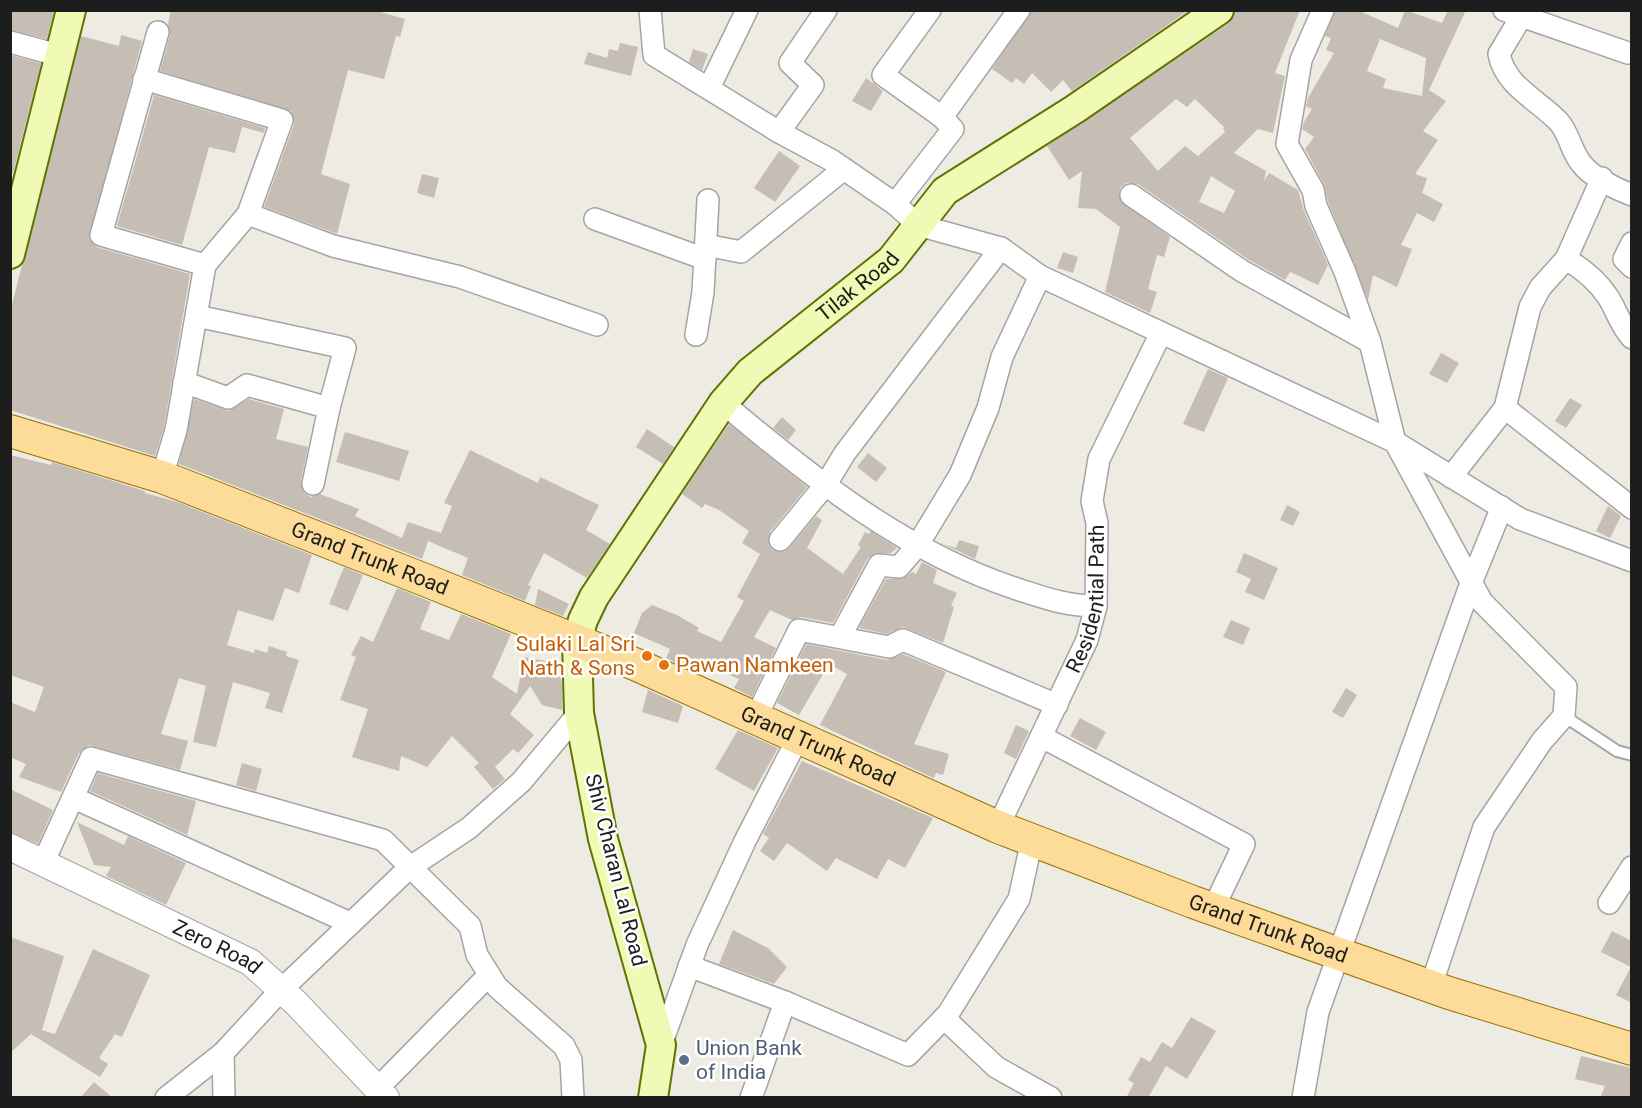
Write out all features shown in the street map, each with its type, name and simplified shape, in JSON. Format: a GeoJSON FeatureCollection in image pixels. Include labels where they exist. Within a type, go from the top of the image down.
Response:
{"type":"FeatureCollection","features":[{"type":"Feature","properties":{"kind":"main road"},"geometry":{"type":"LineString","coordinates":[[10,254],[71,10]]}},
{"type":"Feature","properties":{"kind":"main road","name":"Tilak Road"},"geometry":{"type":"LineString","coordinates":[[577,641],[583,620],[594,597],[723,403],[750,372],[891,260],[945,191],[1075,109],[1219,10]]}},
{"type":"Feature","properties":{"kind":"main road","name":"Grand Trunk Road"},"geometry":{"type":"LineString","coordinates":[[10,431],[162,477],[577,641],[756,717],[998,826],[1213,909],[1431,987],[1632,1049]]}},
{"type":"Feature","properties":{"kind":"main road","name":"Shiv Charan Lal Road"},"geometry":{"type":"LineString","coordinates":[[577,641],[579,713],[603,839],[660,1045],[654,1098]]}},
{"type":"Feature","properties":{"kind":"street"},"geometry":{"type":"LineString","coordinates":[[650,10],[654,55],[844,169],[895,204],[918,225],[1000,248],[1040,276],[1395,442],[1520,519],[1632,561]]}},
{"type":"Feature","properties":{"kind":"street"},"geometry":{"type":"LineString","coordinates":[[710,88],[747,10]]}},
{"type":"Feature","properties":{"kind":"street"},"geometry":{"type":"LineString","coordinates":[[779,132],[813,85],[790,63],[826,10]]}},
{"type":"Feature","properties":{"kind":"street"},"geometry":{"type":"LineString","coordinates":[[895,204],[953,129],[942,117],[883,75],[930,10]]}},
{"type":"Feature","properties":{"kind":"street"},"geometry":{"type":"LineString","coordinates":[[942,117],[1019,10]]}},
{"type":"Feature","properties":{"kind":"street"},"geometry":{"type":"LineString","coordinates":[[1323,10],[1300,60],[1287,144],[1313,190],[1316,206],[1346,272],[1370,342],[1395,442],[1482,602],[1566,687],[1564,716],[1542,741],[1484,827],[1431,987]]}},
{"type":"Feature","properties":{"kind":"street"},"geometry":{"type":"LineString","coordinates":[[1628,52],[1512,14],[1499,54],[1501,68],[1522,91],[1560,123],[1581,164],[1632,195]]}},
{"type":"Feature","properties":{"kind":"street"},"geometry":{"type":"LineString","coordinates":[[158,32],[101,235],[205,265]]}},
{"type":"Feature","properties":{"kind":"street"},"geometry":{"type":"LineString","coordinates":[[10,42],[58,55]]}},
{"type":"Feature","properties":{"kind":"street"},"geometry":{"type":"LineString","coordinates":[[144,79],[282,120],[248,214],[205,265],[176,430],[162,477]]}},
{"type":"Feature","properties":{"kind":"street"},"geometry":{"type":"LineString","coordinates":[[595,219],[705,252],[741,252],[844,169]]}},
{"type":"Feature","properties":{"kind":"street"},"geometry":{"type":"LineString","coordinates":[[1451,477],[1505,408],[1530,307],[1540,288],[1566,259],[1602,178]]}},
{"type":"Feature","properties":{"kind":"street"},"geometry":{"type":"LineString","coordinates":[[1131,195],[1242,272],[1370,342]]}},
{"type":"Feature","properties":{"kind":"street"},"geometry":{"type":"LineString","coordinates":[[696,335],[708,200]]}},
{"type":"Feature","properties":{"kind":"street"},"geometry":{"type":"LineString","coordinates":[[248,214],[333,246],[460,277],[597,325]]}},
{"type":"Feature","properties":{"kind":"street"},"geometry":{"type":"LineString","coordinates":[[1632,243],[1624,259],[1632,267]]}},
{"type":"Feature","properties":{"kind":"street"},"geometry":{"type":"LineString","coordinates":[[780,540],[826,484],[845,453],[1000,248]]}},
{"type":"Feature","properties":{"kind":"street"},"geometry":{"type":"LineString","coordinates":[[1566,259],[1586,271],[1609,298],[1621,326],[1632,338]]}},
{"type":"Feature","properties":{"kind":"street"},"geometry":{"type":"LineString","coordinates":[[840,637],[879,565],[899,567],[917,546],[960,475],[988,408],[1002,357],[1040,276]]}},
{"type":"Feature","properties":{"kind":"street"},"geometry":{"type":"LineString","coordinates":[[197,316],[345,348],[329,408],[313,484]]}},
{"type":"Feature","properties":{"kind":"street","name":"Residential Path"},"geometry":{"type":"LineString","coordinates":[[998,826],[1087,639],[1096,606],[1096,522],[1092,501],[1100,459],[1161,333]]}},
{"type":"Feature","properties":{"kind":"street"},"geometry":{"type":"LineString","coordinates":[[184,382],[228,398],[247,385],[329,408]]}},
{"type":"Feature","properties":{"kind":"street"},"geometry":{"type":"LineString","coordinates":[[723,403],[781,452],[826,484],[857,510],[917,546],[982,577],[1069,606],[1096,606]]}},
{"type":"Feature","properties":{"kind":"street"},"geometry":{"type":"LineString","coordinates":[[1505,408],[1632,508]]}},
{"type":"Feature","properties":{"kind":"street"},"geometry":{"type":"LineString","coordinates":[[1303,1098],[1318,1012],[1471,583],[1502,507]]}},
{"type":"Feature","properties":{"kind":"street"},"geometry":{"type":"LineString","coordinates":[[756,717],[799,630],[889,646],[903,640],[1057,705]]}},
{"type":"Feature","properties":{"kind":"street"},"geometry":{"type":"LineString","coordinates":[[166,1098],[223,1053],[281,990],[409,868],[469,828],[520,782],[579,713]]}},
{"type":"Feature","properties":{"kind":"street"},"geometry":{"type":"LineString","coordinates":[[660,1045],[689,966],[745,841],[799,736]]}},
{"type":"Feature","properties":{"kind":"street"},"geometry":{"type":"LineString","coordinates":[[1042,737],[1244,844],[1213,909]]}},
{"type":"Feature","properties":{"kind":"street"},"geometry":{"type":"LineString","coordinates":[[43,863],[91,758],[383,840],[470,926],[477,955],[497,987],[564,1046],[571,1060],[573,1098]]}},
{"type":"Feature","properties":{"kind":"street"},"geometry":{"type":"LineString","coordinates":[[74,798],[350,923]]}},
{"type":"Feature","properties":{"kind":"street"},"geometry":{"type":"LineString","coordinates":[[689,966],[785,1002],[908,1055],[944,1018],[1018,899],[1032,840]]}},
{"type":"Feature","properties":{"kind":"street","name":"Zero Road"},"geometry":{"type":"LineString","coordinates":[[10,847],[250,962],[281,990],[382,1093]]}},
{"type":"Feature","properties":{"kind":"street"},"geometry":{"type":"LineString","coordinates":[[1609,903],[1632,867]]}},
{"type":"Feature","properties":{"kind":"street"},"geometry":{"type":"LineString","coordinates":[[382,1093],[489,975]]}},
{"type":"Feature","properties":{"kind":"street"},"geometry":{"type":"LineString","coordinates":[[751,1098],[785,1002]]}},
{"type":"Feature","properties":{"kind":"street"},"geometry":{"type":"LineString","coordinates":[[944,1018],[996,1067],[1051,1098]]}},
{"type":"Feature","properties":{"kind":"street"},"geometry":{"type":"LineString","coordinates":[[223,1053],[224,1098]]}},
{"type":"Feature","properties":{"kind":"lane"},"geometry":{"type":"LineString","coordinates":[[1564,716],[1617,751],[1632,755]]}},
{"type":"Feature","properties":{"kind":"building"},"geometry":{"type":"Polygon","coordinates":[[[10,10],[54,10],[47,39],[10,30],[10,10]]]}},
{"type":"Feature","properties":{"kind":"building"},"geometry":{"type":"Polygon","coordinates":[[[171,10],[373,10],[405,19],[400,37],[396,36],[384,79],[348,70],[321,174],[350,184],[337,234],[264,207],[294,124],[291,111],[160,71],[170,35],[168,24],[171,10]]]}},
{"type":"Feature","properties":{"kind":"building"},"geometry":{"type":"Polygon","coordinates":[[[1032,10],[1189,10],[1072,91],[1063,80],[1051,92],[1032,73],[1024,84],[1016,78],[1012,83],[992,69],[1032,10]]]}},
{"type":"Feature","properties":{"kind":"building"},"geometry":{"type":"Polygon","coordinates":[[[1235,10],[1300,10],[1275,73],[1285,76],[1273,133],[1258,129],[1234,153],[1266,171],[1264,181],[1269,173],[1298,190],[1304,211],[1328,265],[1318,285],[1290,272],[1285,280],[1249,260],[1138,184],[1126,183],[1120,188],[1120,201],[1170,237],[1164,257],[1157,255],[1148,289],[1157,292],[1150,313],[1105,292],[1120,227],[1096,209],[1078,208],[1082,171],[1069,180],[1047,146],[1228,24],[1235,10]],[[1176,99],[1130,138],[1158,171],[1185,146],[1198,156],[1225,132],[1224,127],[1195,99],[1187,107],[1176,99]],[[1211,176],[1199,202],[1224,213],[1235,191],[1211,176]]]}},
{"type":"Feature","properties":{"kind":"building"},"geometry":{"type":"Polygon","coordinates":[[[1335,10],[1357,10],[1398,28],[1405,10],[1442,23],[1448,10],[1466,10],[1429,90],[1446,101],[1423,131],[1438,140],[1415,174],[1427,178],[1422,193],[1443,204],[1434,222],[1417,213],[1401,245],[1412,249],[1397,287],[1373,275],[1368,300],[1328,202],[1324,184],[1305,149],[1314,137],[1302,129],[1312,109],[1306,106],[1308,98],[1334,53],[1326,50],[1331,38],[1325,36],[1335,10]],[[1380,39],[1367,71],[1386,79],[1383,88],[1422,96],[1426,58],[1380,39]]]}},
{"type":"Feature","properties":{"kind":"building"},"geometry":{"type":"Polygon","coordinates":[[[121,35],[142,41],[89,239],[97,247],[190,274],[164,427],[155,456],[10,410],[10,312],[81,36],[119,46],[121,35]]]}},
{"type":"Feature","properties":{"kind":"building"},"geometry":{"type":"Polygon","coordinates":[[[620,43],[638,47],[631,76],[584,64],[588,52],[607,58],[609,49],[618,51],[620,43]]]}},
{"type":"Feature","properties":{"kind":"building"},"geometry":{"type":"Polygon","coordinates":[[[693,49],[708,54],[702,70],[689,62],[693,49]]]}},
{"type":"Feature","properties":{"kind":"building"},"geometry":{"type":"Polygon","coordinates":[[[10,55],[41,63],[13,173],[10,173],[10,55]]]}},
{"type":"Feature","properties":{"kind":"building"},"geometry":{"type":"Polygon","coordinates":[[[866,78],[883,91],[871,111],[852,101],[866,78]]]}},
{"type":"Feature","properties":{"kind":"building"},"geometry":{"type":"Polygon","coordinates":[[[154,95],[265,128],[264,133],[242,127],[235,153],[209,147],[182,245],[117,226],[154,95]]]}},
{"type":"Feature","properties":{"kind":"building"},"geometry":{"type":"Polygon","coordinates":[[[779,151],[800,166],[775,202],[754,188],[779,151]]]}},
{"type":"Feature","properties":{"kind":"building"},"geometry":{"type":"Polygon","coordinates":[[[422,174],[439,178],[434,198],[417,193],[422,174]]]}},
{"type":"Feature","properties":{"kind":"building"},"geometry":{"type":"Polygon","coordinates":[[[1063,252],[1078,257],[1073,273],[1057,268],[1063,252]]]}},
{"type":"Feature","properties":{"kind":"building"},"geometry":{"type":"Polygon","coordinates":[[[1441,353],[1459,363],[1447,383],[1429,374],[1441,353]]]}},
{"type":"Feature","properties":{"kind":"building"},"geometry":{"type":"Polygon","coordinates":[[[1208,369],[1228,378],[1204,432],[1183,424],[1208,369]]]}},
{"type":"Feature","properties":{"kind":"building"},"geometry":{"type":"Polygon","coordinates":[[[1570,398],[1582,405],[1566,428],[1555,421],[1570,398]]]}},
{"type":"Feature","properties":{"kind":"building"},"geometry":{"type":"Polygon","coordinates":[[[194,399],[229,411],[249,399],[284,409],[276,439],[308,447],[301,481],[304,493],[311,497],[320,494],[359,509],[355,516],[402,538],[408,522],[441,533],[452,506],[444,503],[470,450],[538,483],[540,477],[599,505],[586,530],[610,544],[587,578],[544,553],[528,585],[531,586],[525,601],[462,575],[468,558],[428,541],[422,559],[179,464],[194,399]]]}},
{"type":"Feature","properties":{"kind":"building"},"geometry":{"type":"Polygon","coordinates":[[[782,417],[796,430],[788,440],[773,428],[782,417]]]}},
{"type":"Feature","properties":{"kind":"building"},"geometry":{"type":"Polygon","coordinates":[[[729,424],[807,487],[770,532],[768,544],[772,550],[784,552],[816,516],[822,520],[807,548],[843,574],[861,547],[858,545],[865,532],[869,534],[871,531],[897,548],[891,553],[874,554],[868,558],[833,623],[801,617],[792,620],[770,610],[754,637],[776,648],[752,697],[734,688],[739,679],[686,656],[681,665],[666,658],[670,649],[634,633],[642,613],[652,605],[677,615],[699,628],[697,631],[721,642],[744,601],[737,597],[760,554],[742,543],[749,531],[719,510],[705,504],[702,508],[682,494],[729,424]]]}},
{"type":"Feature","properties":{"kind":"building"},"geometry":{"type":"Polygon","coordinates":[[[647,429],[674,447],[663,464],[636,447],[647,429]]]}},
{"type":"Feature","properties":{"kind":"building"},"geometry":{"type":"Polygon","coordinates":[[[345,432],[409,451],[399,481],[336,462],[345,432]]]}},
{"type":"Feature","properties":{"kind":"building"},"geometry":{"type":"Polygon","coordinates":[[[868,453],[887,468],[876,482],[857,467],[868,453]]]}},
{"type":"Feature","properties":{"kind":"building"},"geometry":{"type":"Polygon","coordinates":[[[10,455],[51,465],[52,462],[145,491],[145,493],[177,502],[312,555],[299,593],[285,588],[273,621],[238,610],[227,645],[254,653],[255,649],[267,653],[269,646],[287,652],[286,656],[299,660],[282,713],[265,708],[270,693],[233,682],[216,747],[193,742],[206,686],[179,678],[161,734],[188,741],[180,770],[89,745],[79,753],[61,792],[19,777],[26,764],[10,757],[10,702],[35,712],[44,687],[10,675],[10,455]]]}},
{"type":"Feature","properties":{"kind":"building"},"geometry":{"type":"Polygon","coordinates":[[[1287,505],[1300,512],[1293,526],[1280,520],[1287,505]]]}},
{"type":"Feature","properties":{"kind":"building"},"geometry":{"type":"Polygon","coordinates":[[[1608,506],[1621,516],[1610,538],[1596,531],[1608,506]]]}},
{"type":"Feature","properties":{"kind":"building"},"geometry":{"type":"Polygon","coordinates":[[[959,540],[979,546],[975,559],[941,543],[956,548],[959,540]]]}},
{"type":"Feature","properties":{"kind":"building"},"geometry":{"type":"Polygon","coordinates":[[[1244,553],[1278,568],[1264,600],[1245,592],[1251,579],[1236,572],[1244,553]]]}},
{"type":"Feature","properties":{"kind":"building"},"geometry":{"type":"Polygon","coordinates":[[[922,562],[937,570],[933,583],[957,593],[951,606],[954,607],[943,643],[903,627],[887,634],[859,628],[886,579],[903,579],[912,572],[916,574],[922,562]]]}},
{"type":"Feature","properties":{"kind":"building"},"geometry":{"type":"Polygon","coordinates":[[[344,567],[363,575],[348,611],[329,604],[344,567]]]}},
{"type":"Feature","properties":{"kind":"building"},"geometry":{"type":"Polygon","coordinates":[[[397,588],[431,602],[420,629],[449,640],[461,614],[511,634],[492,677],[517,694],[524,657],[556,663],[562,683],[562,710],[542,705],[530,686],[510,714],[534,735],[518,753],[513,749],[495,767],[505,779],[493,789],[474,767],[479,763],[452,736],[427,767],[401,756],[399,771],[352,757],[368,709],[340,700],[356,657],[351,655],[361,636],[373,642],[397,588]]]}},
{"type":"Feature","properties":{"kind":"building"},"geometry":{"type":"Polygon","coordinates":[[[538,589],[569,604],[563,616],[535,605],[538,589]]]}},
{"type":"Feature","properties":{"kind":"building"},"geometry":{"type":"Polygon","coordinates":[[[1231,620],[1250,628],[1243,645],[1223,637],[1231,620]]]}},
{"type":"Feature","properties":{"kind":"building"},"geometry":{"type":"Polygon","coordinates":[[[806,644],[887,660],[903,654],[946,672],[914,744],[949,754],[943,775],[936,773],[934,778],[929,776],[820,725],[847,674],[829,664],[799,715],[777,703],[806,644]]]}},
{"type":"Feature","properties":{"kind":"building"},"geometry":{"type":"Polygon","coordinates":[[[1346,688],[1357,695],[1343,718],[1332,712],[1346,688]]]}},
{"type":"Feature","properties":{"kind":"building"},"geometry":{"type":"Polygon","coordinates":[[[648,690],[683,706],[678,723],[642,712],[648,690]]]}},
{"type":"Feature","properties":{"kind":"building"},"geometry":{"type":"Polygon","coordinates":[[[1080,718],[1106,732],[1096,750],[1070,736],[1080,718]]]}},
{"type":"Feature","properties":{"kind":"building"},"geometry":{"type":"Polygon","coordinates":[[[1016,725],[1029,731],[1016,759],[1004,753],[1016,725]]]}},
{"type":"Feature","properties":{"kind":"building"},"geometry":{"type":"Polygon","coordinates":[[[738,730],[778,748],[754,791],[715,769],[738,730]]]}},
{"type":"Feature","properties":{"kind":"building"},"geometry":{"type":"Polygon","coordinates":[[[802,761],[933,818],[905,868],[888,859],[877,879],[836,858],[827,871],[787,843],[774,861],[760,851],[769,838],[763,834],[802,761]]]}},
{"type":"Feature","properties":{"kind":"building"},"geometry":{"type":"Polygon","coordinates":[[[242,763],[262,769],[256,791],[236,785],[242,763]]]}},
{"type":"Feature","properties":{"kind":"building"},"geometry":{"type":"Polygon","coordinates":[[[98,773],[196,801],[187,835],[90,791],[98,773]]]}},
{"type":"Feature","properties":{"kind":"building"},"geometry":{"type":"Polygon","coordinates":[[[10,789],[53,810],[38,844],[10,832],[10,789]]]}},
{"type":"Feature","properties":{"kind":"building"},"geometry":{"type":"Polygon","coordinates":[[[77,822],[124,845],[128,836],[186,863],[166,905],[106,876],[111,867],[94,865],[77,822]]]}},
{"type":"Feature","properties":{"kind":"building"},"geometry":{"type":"Polygon","coordinates":[[[733,930],[768,948],[787,967],[774,984],[719,964],[733,930]]]}},
{"type":"Feature","properties":{"kind":"building"},"geometry":{"type":"Polygon","coordinates":[[[1612,931],[1632,941],[1632,1003],[1616,995],[1631,967],[1601,952],[1612,931]]]}},
{"type":"Feature","properties":{"kind":"building"},"geometry":{"type":"Polygon","coordinates":[[[10,937],[64,956],[42,1030],[55,1034],[93,949],[150,975],[122,1037],[115,1034],[99,1058],[108,1064],[100,1077],[31,1034],[10,1053],[10,937]]]}},
{"type":"Feature","properties":{"kind":"building"},"geometry":{"type":"Polygon","coordinates":[[[1191,1017],[1216,1031],[1187,1079],[1166,1066],[1148,1098],[1126,1098],[1134,1083],[1128,1080],[1141,1057],[1150,1062],[1162,1042],[1172,1048],[1191,1017]]]}},
{"type":"Feature","properties":{"kind":"building"},"geometry":{"type":"Polygon","coordinates":[[[1581,1056],[1632,1068],[1632,1098],[1600,1098],[1605,1086],[1575,1079],[1581,1056]]]}},
{"type":"Feature","properties":{"kind":"building"},"geometry":{"type":"Polygon","coordinates":[[[94,1082],[113,1098],[80,1098],[94,1082]]]}},
{"type":"Feature","properties":{"kind":"place","name":"Sulaki Lal Sri Nath & Sons"},"geometry":{"type":"Point","coordinates":[647,656]}},
{"type":"Feature","properties":{"kind":"place","name":"Pawan Namkeen"},"geometry":{"type":"Point","coordinates":[664,665]}},
{"type":"Feature","properties":{"kind":"place","name":"Union Bank of India"},"geometry":{"type":"Point","coordinates":[684,1060]}}]}
